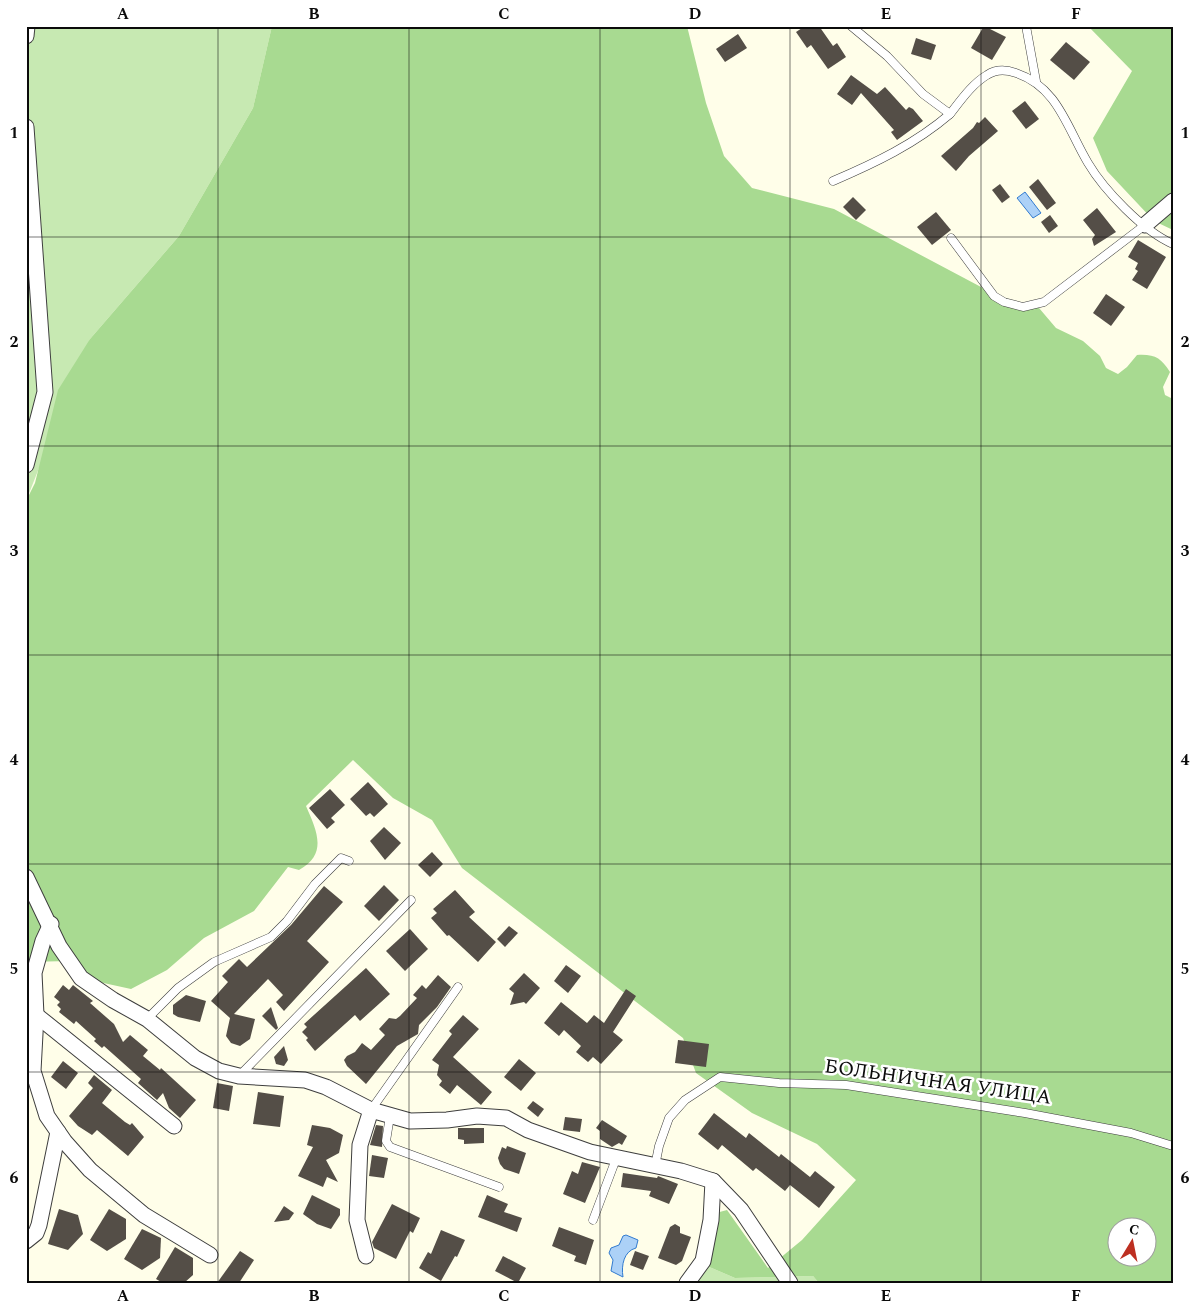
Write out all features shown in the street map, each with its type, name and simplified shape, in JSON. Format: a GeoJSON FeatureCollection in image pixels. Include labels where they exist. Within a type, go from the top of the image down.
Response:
{"type":"FeatureCollection","features":[{"type":"Feature","properties":{"kind":"street"},"geometry":{"type":"LineString","coordinates":[[26,36],[27,26]]}},
{"type":"Feature","properties":{"kind":"street"},"geometry":{"type":"LineString","coordinates":[[26,127],[45,392],[26,465]]}},
{"type":"Feature","properties":{"kind":"street"},"geometry":{"type":"LineString","coordinates":[[1145,225],[1173,201]]}},
{"type":"Feature","properties":{"kind":"street"},"geometry":{"type":"LineString","coordinates":[[26,877],[51,924],[59,946],[81,978],[112,1000],[148,1019],[195,1058],[219,1071],[239,1076],[306,1080],[326,1087],[371,1110],[410,1120],[446,1120],[477,1116],[506,1118],[528,1130],[616,1159],[681,1171],[713,1182],[741,1210],[790,1283]]}},
{"type":"Feature","properties":{"kind":"street"},"geometry":{"type":"LineString","coordinates":[[51,924],[43,941],[34,973],[36,1015],[33,1072],[47,1116],[90,1170],[144,1215],[210,1255]]}},
{"type":"Feature","properties":{"kind":"street"},"geometry":{"type":"LineString","coordinates":[[36,1015],[174,1126]]}},
{"type":"Feature","properties":{"kind":"street"},"geometry":{"type":"LineString","coordinates":[[366,1256],[357,1220],[360,1145],[371,1110]]}},
{"type":"Feature","properties":{"kind":"street"},"geometry":{"type":"LineString","coordinates":[[26,1241],[36,1233],[39,1225],[58,1132]]}},
{"type":"Feature","properties":{"kind":"street"},"geometry":{"type":"LineString","coordinates":[[688,1283],[703,1261],[711,1220],[713,1182]]}},
{"type":"Feature","properties":{"kind":"lane"},"geometry":{"type":"LineString","coordinates":[[851,26],[887,56],[923,94],[950,114]]}},
{"type":"Feature","properties":{"kind":"lane"},"geometry":{"type":"LineString","coordinates":[[1026,26],[1036,81],[1071,127],[1088,163],[1113,195],[1145,225],[1173,244]]}},
{"type":"Feature","properties":{"kind":"lane"},"geometry":{"type":"LineString","coordinates":[[833,181],[880,161],[930,131],[950,114],[978,81],[996,70],[1008,70],[1036,81]]}},
{"type":"Feature","properties":{"kind":"lane"},"geometry":{"type":"LineString","coordinates":[[951,238],[994,296],[1004,302],[1023,307],[1044,302],[1145,225]]}},
{"type":"Feature","properties":{"kind":"lane"},"geometry":{"type":"LineString","coordinates":[[148,1019],[178,988],[214,962],[271,937],[287,921],[315,884],[341,858],[348,861]]}},
{"type":"Feature","properties":{"kind":"lane"},"geometry":{"type":"LineString","coordinates":[[239,1076],[411,900]]}},
{"type":"Feature","properties":{"kind":"lane"},"geometry":{"type":"LineString","coordinates":[[371,1110],[458,987]]}},
{"type":"Feature","properties":{"kind":"lane","name":"БОЛЬНИЧНАЯ УЛИЦА"},"geometry":{"type":"LineString","coordinates":[[655,1166],[659,1146],[669,1118],[685,1100],[720,1077],[779,1083],[846,1085],[1025,1113],[1131,1133],[1173,1146]]}},
{"type":"Feature","properties":{"kind":"lane"},"geometry":{"type":"LineString","coordinates":[[390,1116],[386,1141],[390,1146],[499,1187]]}},
{"type":"Feature","properties":{"kind":"lane"},"geometry":{"type":"LineString","coordinates":[[593,1220],[616,1159]]}},
{"type":"Feature","properties":{"kind":"green space"},"geometry":{"type":"Polygon","coordinates":[[[26,26],[272,26],[253,108],[179,236],[90,339],[26,501],[26,26]]]}},
{"type":"Feature","properties":{"kind":"green space"},"geometry":{"type":"Polygon","coordinates":[[[272,26],[687,26],[706,103],[724,156],[752,188],[834,209],[998,296],[1039,308],[1056,328],[1083,341],[1100,356],[1106,368],[1118,374],[1137,355],[1153,356],[1167,367],[1170,372],[1163,387],[1165,395],[1173,399],[1173,1283],[819,1283],[813,1276],[735,1278],[707,1266],[716,1213],[727,1210],[768,1268],[802,1240],[856,1180],[817,1144],[752,1113],[696,1073],[683,1038],[462,868],[432,820],[393,798],[353,760],[306,806],[314,824],[317,841],[314,857],[308,864],[299,870],[288,867],[254,911],[204,938],[167,970],[131,989],[99,982],[69,961],[26,962],[26,501],[35,483],[58,390],[90,339],[179,236],[253,108],[272,26]]]}},
{"type":"Feature","properties":{"kind":"green space"},"geometry":{"type":"Polygon","coordinates":[[[1088,26],[1173,26],[1173,230],[1154,221],[1107,171],[1093,138],[1132,71],[1088,26]]]}},
{"type":"Feature","properties":{"kind":"green space"},"geometry":{"type":"Polygon","coordinates":[[[707,1266],[735,1278],[813,1276],[819,1283],[693,1283],[707,1266]]]}},
{"type":"Feature","properties":{"kind":"water"},"geometry":{"type":"Polygon","coordinates":[[[1025,192],[1041,213],[1033,218],[1017,198],[1025,192]]]}},
{"type":"Feature","properties":{"kind":"water"},"geometry":{"type":"Polygon","coordinates":[[[626,1235],[638,1240],[636,1248],[629,1252],[624,1259],[623,1277],[611,1271],[613,1260],[609,1253],[611,1248],[619,1245],[623,1236],[626,1235]]]}},
{"type":"Feature","properties":{"kind":"building"},"geometry":{"type":"Polygon","coordinates":[[[805,26],[819,26],[833,46],[837,43],[846,57],[828,69],[811,45],[807,48],[796,32],[805,26]]]}},
{"type":"Feature","properties":{"kind":"building"},"geometry":{"type":"Polygon","coordinates":[[[984,26],[1006,37],[992,60],[971,48],[984,26]]]}},
{"type":"Feature","properties":{"kind":"building"},"geometry":{"type":"Polygon","coordinates":[[[738,34],[747,48],[725,62],[716,49],[738,34]]]}},
{"type":"Feature","properties":{"kind":"building"},"geometry":{"type":"Polygon","coordinates":[[[916,38],[936,45],[931,60],[911,54],[916,38]]]}},
{"type":"Feature","properties":{"kind":"building"},"geometry":{"type":"Polygon","coordinates":[[[1066,42],[1090,62],[1074,80],[1050,60],[1066,42]]]}},
{"type":"Feature","properties":{"kind":"building"},"geometry":{"type":"Polygon","coordinates":[[[851,75],[877,94],[885,87],[906,110],[909,107],[913,109],[923,121],[897,140],[891,132],[894,130],[861,93],[852,105],[837,94],[851,75]]]}},
{"type":"Feature","properties":{"kind":"building"},"geometry":{"type":"Polygon","coordinates":[[[1025,101],[1039,119],[1026,129],[1012,111],[1025,101]]]}},
{"type":"Feature","properties":{"kind":"building"},"geometry":{"type":"Polygon","coordinates":[[[985,117],[998,131],[969,156],[956,171],[941,156],[973,128],[977,122],[979,123],[985,117]]]}},
{"type":"Feature","properties":{"kind":"building"},"geometry":{"type":"Polygon","coordinates":[[[1038,179],[1056,203],[1047,210],[1029,187],[1038,179]]]}},
{"type":"Feature","properties":{"kind":"building"},"geometry":{"type":"Polygon","coordinates":[[[1000,184],[1010,197],[1002,203],[992,190],[1000,184]]]}},
{"type":"Feature","properties":{"kind":"building"},"geometry":{"type":"Polygon","coordinates":[[[853,197],[866,210],[856,220],[843,207],[853,197]]]}},
{"type":"Feature","properties":{"kind":"building"},"geometry":{"type":"Polygon","coordinates":[[[1097,208],[1116,232],[1094,246],[1092,239],[1095,235],[1083,220],[1097,208]]]}},
{"type":"Feature","properties":{"kind":"building"},"geometry":{"type":"Polygon","coordinates":[[[936,212],[951,230],[932,245],[917,227],[936,212]]]}},
{"type":"Feature","properties":{"kind":"building"},"geometry":{"type":"Polygon","coordinates":[[[1050,215],[1058,226],[1049,233],[1041,222],[1050,215]]]}},
{"type":"Feature","properties":{"kind":"building"},"geometry":{"type":"Polygon","coordinates":[[[1138,240],[1166,257],[1147,289],[1132,280],[1138,271],[1135,269],[1138,263],[1128,257],[1138,240]]]}},
{"type":"Feature","properties":{"kind":"building"},"geometry":{"type":"Polygon","coordinates":[[[1106,294],[1125,307],[1111,326],[1093,313],[1106,294]]]}},
{"type":"Feature","properties":{"kind":"building"},"geometry":{"type":"Polygon","coordinates":[[[368,782],[388,804],[374,817],[370,813],[366,816],[350,799],[368,782]]]}},
{"type":"Feature","properties":{"kind":"building"},"geometry":{"type":"Polygon","coordinates":[[[330,789],[345,805],[331,818],[335,822],[327,829],[309,808],[330,789]]]}},
{"type":"Feature","properties":{"kind":"building"},"geometry":{"type":"Polygon","coordinates":[[[384,827],[401,843],[385,860],[370,841],[384,827]]]}},
{"type":"Feature","properties":{"kind":"building"},"geometry":{"type":"Polygon","coordinates":[[[432,852],[443,864],[430,877],[418,865],[432,852]]]}},
{"type":"Feature","properties":{"kind":"building"},"geometry":{"type":"Polygon","coordinates":[[[384,885],[399,900],[379,921],[364,906],[384,885]]]}},
{"type":"Feature","properties":{"kind":"building"},"geometry":{"type":"Polygon","coordinates":[[[324,886],[343,902],[307,941],[329,962],[284,1011],[276,1002],[283,995],[268,979],[234,1014],[255,1019],[250,1039],[240,1046],[231,1043],[226,1036],[230,1018],[211,1001],[228,982],[222,976],[239,959],[247,967],[291,925],[324,886]]]}},
{"type":"Feature","properties":{"kind":"building"},"geometry":{"type":"Polygon","coordinates":[[[455,890],[475,912],[469,917],[496,942],[478,962],[449,935],[447,936],[431,918],[437,913],[433,909],[455,890]]]}},
{"type":"Feature","properties":{"kind":"building"},"geometry":{"type":"Polygon","coordinates":[[[509,926],[518,933],[505,947],[497,939],[509,926]]]}},
{"type":"Feature","properties":{"kind":"building"},"geometry":{"type":"Polygon","coordinates":[[[410,929],[428,949],[405,971],[386,951],[410,929]]]}},
{"type":"Feature","properties":{"kind":"building"},"geometry":{"type":"Polygon","coordinates":[[[566,965],[581,976],[568,993],[554,981],[566,965]]]}},
{"type":"Feature","properties":{"kind":"building"},"geometry":{"type":"Polygon","coordinates":[[[366,968],[390,994],[360,1021],[355,1015],[315,1051],[306,1040],[308,1038],[302,1032],[307,1027],[304,1024],[366,968]]]}},
{"type":"Feature","properties":{"kind":"building"},"geometry":{"type":"Polygon","coordinates":[[[524,973],[540,988],[526,1004],[524,1002],[510,1005],[514,993],[509,989],[524,973]]]}},
{"type":"Feature","properties":{"kind":"building"},"geometry":{"type":"Polygon","coordinates":[[[438,975],[451,987],[437,1007],[419,1025],[418,1034],[397,1046],[366,1084],[347,1066],[344,1060],[355,1052],[362,1043],[371,1050],[385,1035],[379,1029],[389,1018],[396,1019],[400,1016],[417,998],[413,995],[422,985],[426,989],[438,975]]]}},
{"type":"Feature","properties":{"kind":"building"},"geometry":{"type":"Polygon","coordinates":[[[63,985],[69,990],[73,985],[93,1001],[90,1003],[114,1024],[123,1042],[130,1035],[148,1050],[143,1056],[160,1070],[161,1068],[196,1100],[180,1118],[169,1108],[163,1093],[157,1100],[138,1083],[141,1079],[104,1046],[102,1048],[94,1041],[96,1039],[76,1021],[74,1024],[59,1012],[61,1009],[57,1005],[60,1002],[54,997],[63,985]]]}},
{"type":"Feature","properties":{"kind":"building"},"geometry":{"type":"Polygon","coordinates":[[[626,989],[636,996],[613,1032],[623,1040],[601,1064],[593,1057],[588,1062],[576,1052],[581,1046],[564,1030],[559,1036],[544,1023],[561,1002],[587,1023],[594,1015],[604,1023],[626,989]]]}},
{"type":"Feature","properties":{"kind":"building"},"geometry":{"type":"Polygon","coordinates":[[[186,995],[206,1001],[200,1022],[173,1014],[173,1005],[186,995]]]}},
{"type":"Feature","properties":{"kind":"building"},"geometry":{"type":"Polygon","coordinates":[[[271,1007],[278,1028],[276,1030],[262,1016],[271,1007]]]}},
{"type":"Feature","properties":{"kind":"building"},"geometry":{"type":"Polygon","coordinates":[[[463,1015],[479,1029],[453,1057],[492,1092],[481,1105],[457,1085],[450,1094],[439,1085],[442,1081],[437,1075],[439,1065],[432,1060],[452,1034],[449,1031],[463,1015]]]}},
{"type":"Feature","properties":{"kind":"building"},"geometry":{"type":"Polygon","coordinates":[[[678,1040],[709,1044],[706,1067],[675,1063],[678,1040]]]}},
{"type":"Feature","properties":{"kind":"building"},"geometry":{"type":"Polygon","coordinates":[[[284,1046],[288,1060],[284,1066],[276,1064],[274,1057],[284,1046]]]}},
{"type":"Feature","properties":{"kind":"building"},"geometry":{"type":"Polygon","coordinates":[[[519,1059],[536,1073],[521,1091],[504,1077],[519,1059]]]}},
{"type":"Feature","properties":{"kind":"building"},"geometry":{"type":"Polygon","coordinates":[[[63,1061],[78,1073],[66,1089],[51,1077],[63,1061]]]}},
{"type":"Feature","properties":{"kind":"building"},"geometry":{"type":"Polygon","coordinates":[[[94,1075],[112,1090],[102,1103],[125,1122],[130,1125],[132,1123],[144,1137],[128,1156],[97,1130],[92,1135],[78,1126],[69,1116],[93,1088],[88,1083],[94,1075]]]}},
{"type":"Feature","properties":{"kind":"building"},"geometry":{"type":"Polygon","coordinates":[[[217,1083],[233,1086],[229,1111],[213,1108],[217,1083]]]}},
{"type":"Feature","properties":{"kind":"building"},"geometry":{"type":"Polygon","coordinates":[[[258,1092],[284,1096],[280,1127],[253,1124],[258,1092]]]}},
{"type":"Feature","properties":{"kind":"building"},"geometry":{"type":"Polygon","coordinates":[[[533,1101],[544,1109],[538,1117],[527,1108],[533,1101]]]}},
{"type":"Feature","properties":{"kind":"building"},"geometry":{"type":"Polygon","coordinates":[[[714,1113],[746,1138],[749,1133],[779,1157],[781,1154],[810,1177],[815,1171],[835,1187],[819,1208],[790,1185],[785,1191],[756,1168],[753,1171],[722,1145],[718,1150],[698,1134],[714,1113]]]}},
{"type":"Feature","properties":{"kind":"building"},"geometry":{"type":"Polygon","coordinates":[[[565,1117],[582,1119],[580,1132],[563,1130],[565,1117]]]}},
{"type":"Feature","properties":{"kind":"building"},"geometry":{"type":"Polygon","coordinates":[[[602,1120],[627,1136],[622,1145],[619,1143],[612,1147],[600,1139],[600,1131],[596,1128],[602,1120]]]}},
{"type":"Feature","properties":{"kind":"building"},"geometry":{"type":"Polygon","coordinates":[[[312,1125],[330,1128],[343,1135],[339,1153],[326,1160],[338,1182],[327,1177],[323,1187],[298,1176],[313,1147],[307,1145],[312,1125]]]}},
{"type":"Feature","properties":{"kind":"building"},"geometry":{"type":"Polygon","coordinates":[[[376,1125],[383,1126],[382,1147],[370,1145],[376,1125]]]}},
{"type":"Feature","properties":{"kind":"building"},"geometry":{"type":"Polygon","coordinates":[[[458,1128],[484,1128],[484,1143],[464,1144],[464,1140],[458,1139],[458,1128]]]}},
{"type":"Feature","properties":{"kind":"building"},"geometry":{"type":"Polygon","coordinates":[[[507,1146],[526,1153],[519,1174],[504,1169],[500,1164],[498,1158],[502,1147],[506,1149],[507,1146]]]}},
{"type":"Feature","properties":{"kind":"building"},"geometry":{"type":"Polygon","coordinates":[[[372,1155],[388,1158],[384,1178],[369,1176],[372,1155]]]}},
{"type":"Feature","properties":{"kind":"building"},"geometry":{"type":"Polygon","coordinates":[[[582,1162],[600,1167],[585,1203],[563,1194],[572,1171],[578,1174],[582,1162]]]}},
{"type":"Feature","properties":{"kind":"building"},"geometry":{"type":"Polygon","coordinates":[[[623,1173],[657,1178],[658,1176],[678,1184],[669,1204],[649,1196],[651,1191],[621,1187],[623,1173]]]}},
{"type":"Feature","properties":{"kind":"building"},"geometry":{"type":"Polygon","coordinates":[[[312,1195],[340,1209],[340,1215],[331,1229],[317,1224],[303,1214],[312,1195]]]}},
{"type":"Feature","properties":{"kind":"building"},"geometry":{"type":"Polygon","coordinates":[[[487,1195],[508,1204],[504,1212],[522,1218],[517,1232],[478,1217],[487,1195]]]}},
{"type":"Feature","properties":{"kind":"building"},"geometry":{"type":"Polygon","coordinates":[[[392,1204],[420,1218],[413,1233],[410,1231],[396,1259],[374,1248],[372,1242],[392,1204]]]}},
{"type":"Feature","properties":{"kind":"building"},"geometry":{"type":"Polygon","coordinates":[[[284,1206],[294,1213],[289,1220],[274,1222],[284,1206]]]}},
{"type":"Feature","properties":{"kind":"building"},"geometry":{"type":"Polygon","coordinates":[[[59,1209],[78,1215],[83,1234],[68,1250],[48,1244],[59,1209]]]}},
{"type":"Feature","properties":{"kind":"building"},"geometry":{"type":"Polygon","coordinates":[[[109,1209],[126,1219],[126,1239],[107,1251],[90,1240],[109,1209]]]}},
{"type":"Feature","properties":{"kind":"building"},"geometry":{"type":"Polygon","coordinates":[[[675,1224],[680,1227],[680,1233],[691,1237],[682,1261],[676,1265],[658,1258],[670,1227],[675,1224]]]}},
{"type":"Feature","properties":{"kind":"building"},"geometry":{"type":"Polygon","coordinates":[[[559,1227],[594,1240],[586,1265],[574,1261],[576,1256],[552,1246],[559,1227]]]}},
{"type":"Feature","properties":{"kind":"building"},"geometry":{"type":"Polygon","coordinates":[[[142,1229],[161,1238],[160,1258],[142,1270],[124,1259],[142,1229]]]}},
{"type":"Feature","properties":{"kind":"building"},"geometry":{"type":"Polygon","coordinates":[[[441,1230],[465,1240],[457,1257],[455,1256],[441,1281],[419,1268],[428,1252],[431,1254],[441,1230]]]}},
{"type":"Feature","properties":{"kind":"building"},"geometry":{"type":"Polygon","coordinates":[[[175,1247],[193,1258],[193,1275],[184,1283],[163,1283],[156,1279],[175,1247]]]}},
{"type":"Feature","properties":{"kind":"building"},"geometry":{"type":"Polygon","coordinates":[[[240,1251],[254,1260],[239,1283],[217,1283],[240,1251]]]}},
{"type":"Feature","properties":{"kind":"building"},"geometry":{"type":"Polygon","coordinates":[[[635,1251],[649,1256],[643,1270],[630,1265],[635,1251]]]}},
{"type":"Feature","properties":{"kind":"building"},"geometry":{"type":"Polygon","coordinates":[[[503,1256],[526,1268],[518,1283],[495,1271],[503,1256]]]}}]}
